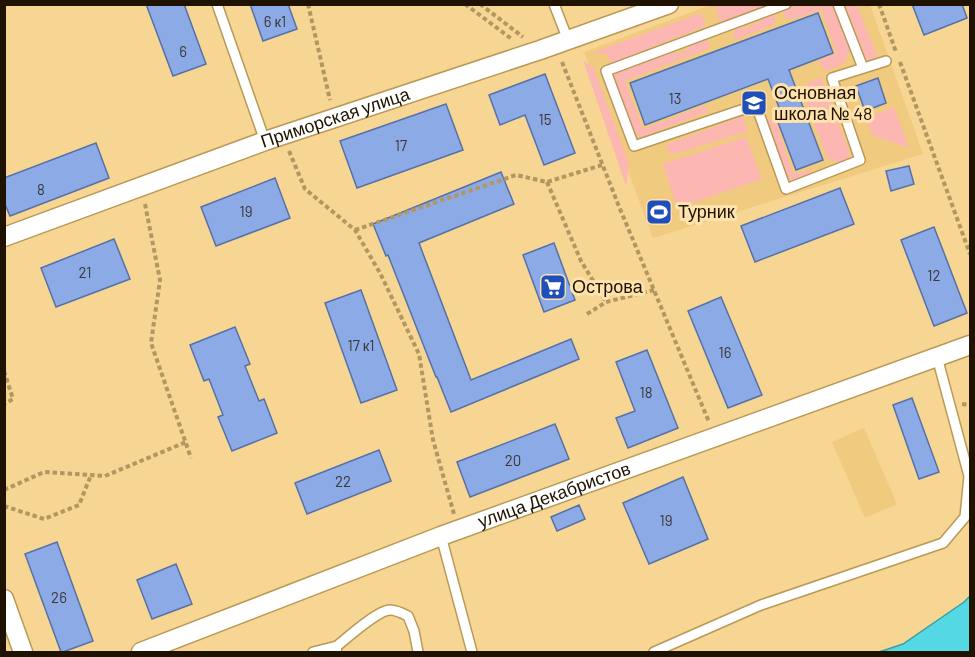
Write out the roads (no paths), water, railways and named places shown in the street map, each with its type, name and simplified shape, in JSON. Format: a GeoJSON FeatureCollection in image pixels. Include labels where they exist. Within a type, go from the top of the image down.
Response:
{"type":"FeatureCollection","features":[{"type":"Feature","properties":{"kind":"street","name":"Приморская улица"},"geometry":{"type":"LineString","coordinates":[[4,237],[273,138],[548,47],[669,4]]}},
{"type":"Feature","properties":{"kind":"street","name":"улица Декабристов"},"geometry":{"type":"LineString","coordinates":[[141,652],[449,533],[970,345]]}},
{"type":"Feature","properties":{"kind":"street"},"geometry":{"type":"LineString","coordinates":[[4,599],[22,652]]}},
{"type":"Feature","properties":{"kind":"lane"},"geometry":{"type":"LineString","coordinates":[[217,4],[273,138]]}},
{"type":"Feature","properties":{"kind":"lane"},"geometry":{"type":"LineString","coordinates":[[548,47],[554,4]]}},
{"type":"Feature","properties":{"kind":"lane"},"geometry":{"type":"LineString","coordinates":[[786,4],[606,71],[634,146],[756,105],[786,189],[860,160],[832,78],[886,61]]}},
{"type":"Feature","properties":{"kind":"lane"},"geometry":{"type":"LineString","coordinates":[[838,4],[863,68]]}},
{"type":"Feature","properties":{"kind":"lane"},"geometry":{"type":"LineString","coordinates":[[654,652],[761,605],[943,543],[965,517],[969,476],[938,357]]}},
{"type":"Feature","properties":{"kind":"lane"},"geometry":{"type":"LineString","coordinates":[[449,533],[472,652]]}},
{"type":"Feature","properties":{"kind":"lane"},"geometry":{"type":"LineString","coordinates":[[313,652],[336,649],[375,615],[393,609],[408,616],[418,652]]}},
{"type":"Feature","properties":{"kind":"water"},"geometry":{"type":"Polygon","coordinates":[[[970,596],[970,652],[879,652],[903,644],[970,596]]]}},
{"type":"Feature","properties":{"kind":"place","name":"Основная школа № 48"},"geometry":{"type":"Point","coordinates":[754,103]}},
{"type":"Feature","properties":{"kind":"place","name":"Турник"},"geometry":{"type":"Point","coordinates":[659,212]}},
{"type":"Feature","properties":{"kind":"place","name":"Острова"},"geometry":{"type":"Point","coordinates":[553,287]}}]}
